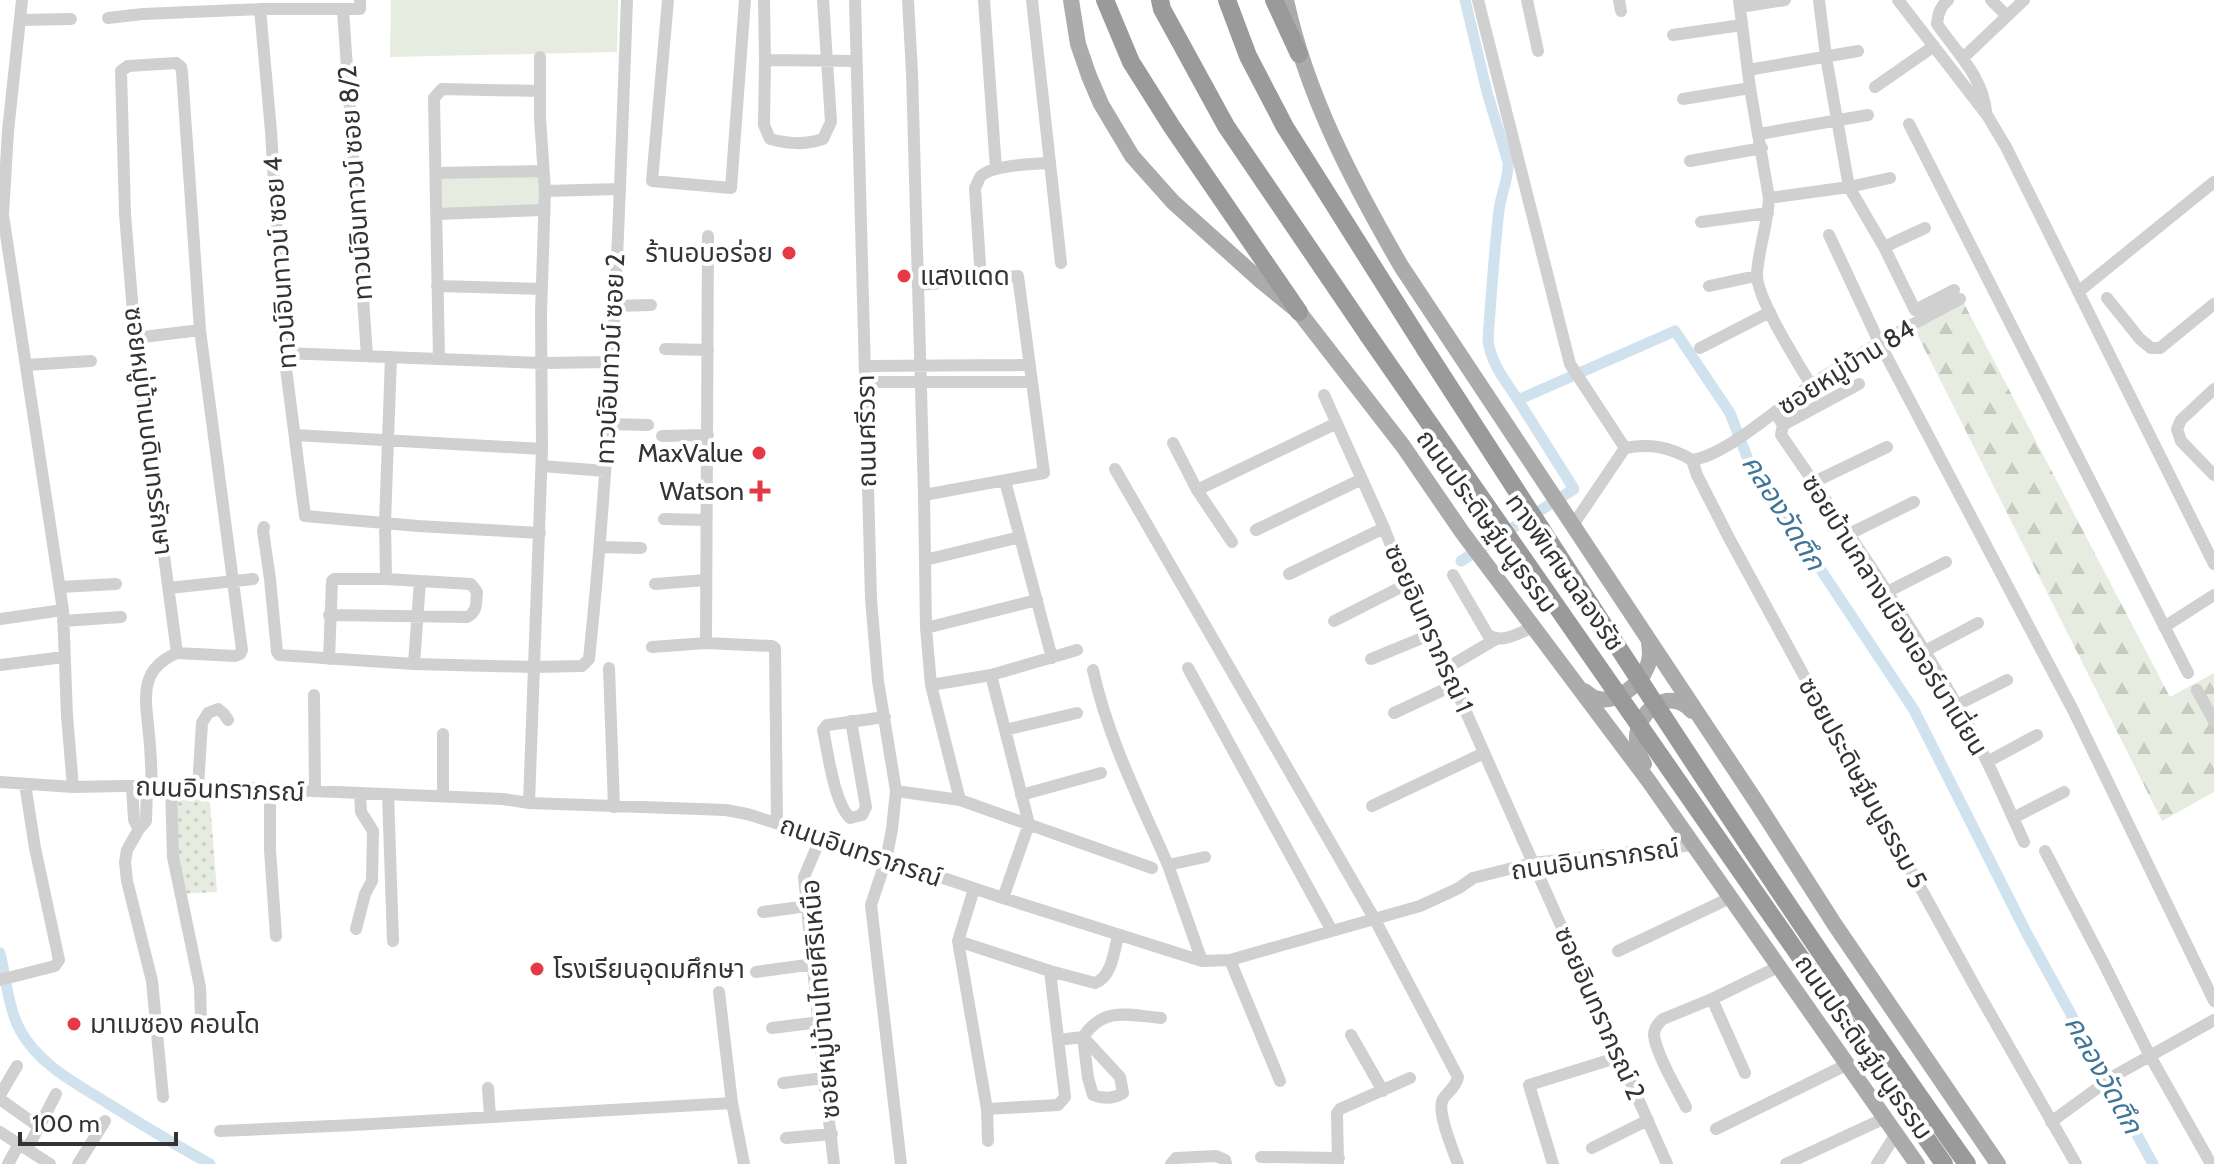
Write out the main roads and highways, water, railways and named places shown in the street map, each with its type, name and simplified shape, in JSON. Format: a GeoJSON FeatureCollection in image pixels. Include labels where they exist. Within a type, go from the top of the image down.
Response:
{"type":"FeatureCollection","features":[{"type":"Feature","properties":{"kind":"highway"},"geometry":{"type":"LineString","coordinates":[[1105,0],[1131,62],[1299,312]]}},
{"type":"Feature","properties":{"kind":"highway","name":"ทางพิเศษฉลองรัช"},"geometry":{"type":"LineString","coordinates":[[1160,0],[1162,9],[1226,126],[1944,1164]]}},
{"type":"Feature","properties":{"kind":"highway","name":"ทางพิเศษฉลองรัช"},"geometry":{"type":"LineString","coordinates":[[1227,0],[1248,56],[1285,127],[1425,349],[1635,673],[1889,1054],[1967,1164]]}},
{"type":"Feature","properties":{"kind":"highway"},"geometry":{"type":"LineString","coordinates":[[1274,0],[1299,54]]}},
{"type":"Feature","properties":{"kind":"main road","name":"ถนนประดิษฐ์มนูธรรม"},"geometry":{"type":"LineString","coordinates":[[1071,0],[1078,44],[1089,76],[1101,104],[1132,156],[1173,202],[1299,312],[1403,446],[1475,550],[1581,689],[1710,867],[1917,1164]]}},
{"type":"Feature","properties":{"kind":"main road","name":"ถนนประดิษฐ์มนูธรรม"},"geometry":{"type":"LineString","coordinates":[[1286,0],[1299,54],[1340,156],[1409,278],[1835,925],[1998,1164]]}},
{"type":"Feature","properties":{"kind":"main road"},"geometry":{"type":"LineString","coordinates":[[1581,689],[1596,699],[1614,699],[1632,687],[1646,670],[1650,656],[1649,640]]}},
{"type":"Feature","properties":{"kind":"main road"},"geometry":{"type":"LineString","coordinates":[[1704,724],[1680,701],[1666,700],[1641,720],[1637,740],[1643,763],[1704,853],[1710,867]]}},
{"type":"Feature","properties":{"kind":"waterway","name":"คลองวัดตึก"},"geometry":{"type":"LineString","coordinates":[[1465,0],[1508,162],[1499,210],[1488,340],[1499,372],[1518,400],[1675,331],[1730,413],[1754,475],[1914,710],[2026,932],[2153,1164]]}},
{"type":"Feature","properties":{"kind":"waterway"},"geometry":{"type":"LineString","coordinates":[[1461,561],[1574,489],[1518,400]]}},
{"type":"Feature","properties":{"kind":"waterway"},"geometry":{"type":"LineString","coordinates":[[0,953],[16,1021],[37,1054],[72,1081],[210,1164]]}},
{"type":"Feature","properties":{"kind":"place","name":"ร้านอบอร่อย"},"geometry":{"type":"Point","coordinates":[789,253]}},
{"type":"Feature","properties":{"kind":"place","name":"แสงแดด"},"geometry":{"type":"Point","coordinates":[904,276]}},
{"type":"Feature","properties":{"kind":"place","name":"MaxValue"},"geometry":{"type":"Point","coordinates":[759,453]}},
{"type":"Feature","properties":{"kind":"place","name":"Watson"},"geometry":{"type":"Point","coordinates":[760,491]}},
{"type":"Feature","properties":{"kind":"place","name":"โรงเรียนอุดมศึกษา"},"geometry":{"type":"Point","coordinates":[537,969]}},
{"type":"Feature","properties":{"kind":"place","name":"มาเมซอง คอนโด"},"geometry":{"type":"Point","coordinates":[74,1024]}}]}
